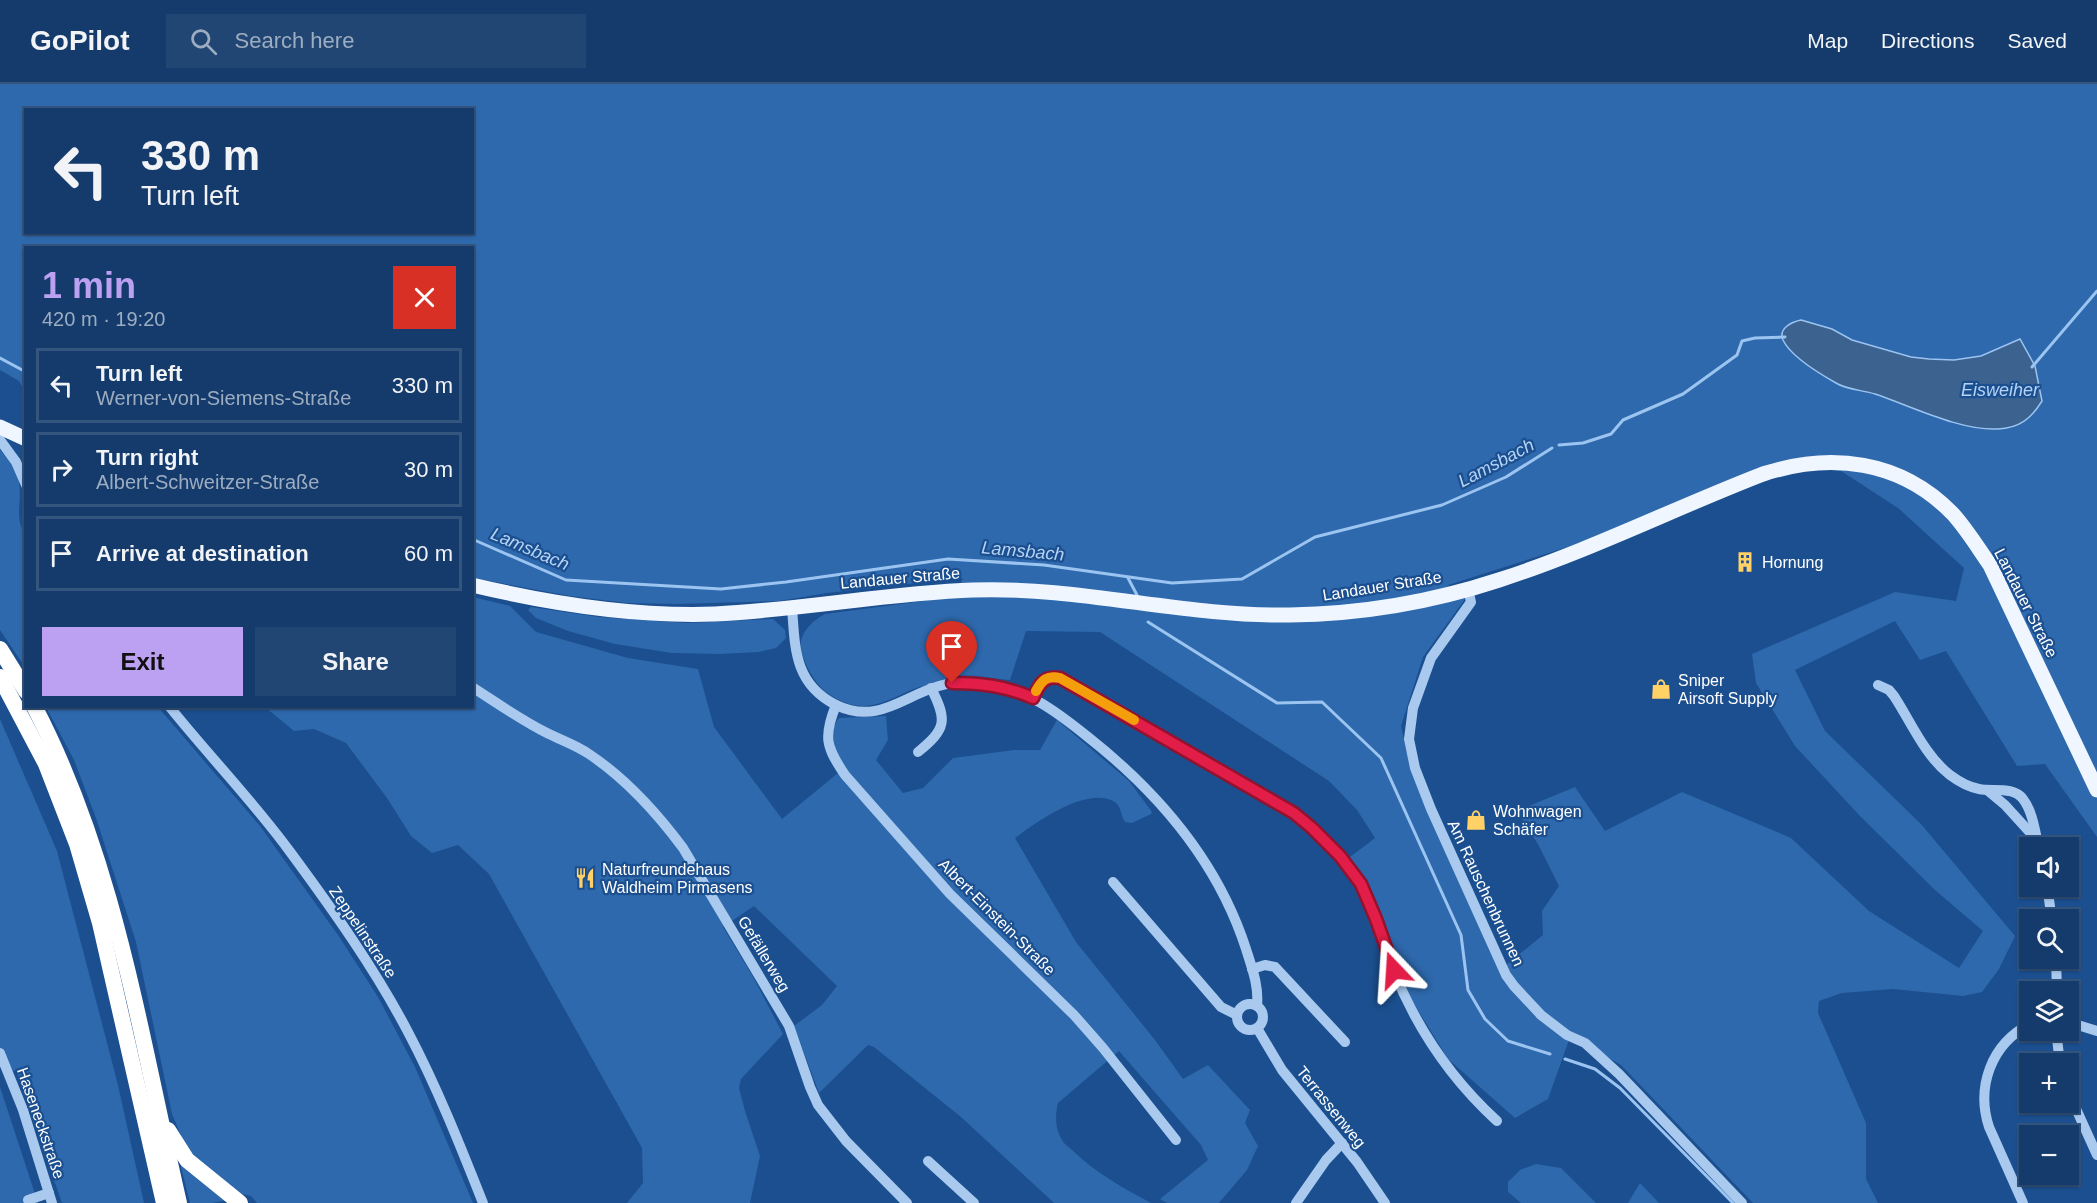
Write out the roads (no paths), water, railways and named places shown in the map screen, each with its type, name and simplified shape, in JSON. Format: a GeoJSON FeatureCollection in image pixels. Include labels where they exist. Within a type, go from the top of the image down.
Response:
{"type":"FeatureCollection","features":[{"type":"Feature","properties":{"kind":"highway"},"geometry":{"type":"LineString","coordinates":[[0,649],[24,688]]}},
{"type":"Feature","properties":{"kind":"highway"},"geometry":{"type":"LineString","coordinates":[[0,677],[41,755],[77,844],[105,944],[164,1203]]}},
{"type":"Feature","properties":{"kind":"highway"},"geometry":{"type":"LineString","coordinates":[[35,708],[69,781],[104,881],[179,1203]]}},
{"type":"Feature","properties":{"kind":"highway"},"geometry":{"type":"LineString","coordinates":[[155,1097],[170,1134],[183,1155],[202,1174],[240,1203]]}},
{"type":"Feature","properties":{"kind":"main road"},"geometry":{"type":"LineString","coordinates":[[0,427],[24,438]]}},
{"type":"Feature","properties":{"kind":"main road","name":"Landauer Straße"},"geometry":{"type":"LineString","coordinates":[[474,585],[554,602],[639,613],[715,614],[944,591],[1004,590],[1083,596],[1217,613],[1329,614],[1405,604],[1468,589],[1538,567],[1784,467],[1836,462],[1862,464],[1883,470],[1915,485],[1935,498],[1952,514],[1975,543],[1990,565],[2097,790]]}},
{"type":"Feature","properties":{"kind":"street"},"geometry":{"type":"LineString","coordinates":[[0,440],[16,462],[24,480]]}},
{"type":"Feature","properties":{"kind":"street","name":"Am Rauschenbrunnen"},"geometry":{"type":"LineString","coordinates":[[1468,589],[1472,602],[1431,658],[1423,676],[1409,726],[1409,739],[1415,768],[1446,845],[1506,975],[1514,986],[1541,1014],[1567,1035],[1585,1043],[1619,1074],[1742,1203]]}},
{"type":"Feature","properties":{"kind":"street"},"geometry":{"type":"LineString","coordinates":[[792,607],[796,652],[803,674],[811,686],[836,705],[852,710],[880,710],[894,706],[931,688],[952,683],[1004,687],[1033,698],[1112,756],[1140,781],[1170,815],[1216,880],[1234,916],[1252,969],[1258,995],[1257,1006]]}},
{"type":"Feature","properties":{"kind":"street"},"geometry":{"type":"LineString","coordinates":[[1033,698],[1040,683],[1048,677],[1060,678],[1069,682],[1294,813],[1328,842],[1352,870],[1368,898],[1404,994],[1425,1035],[1456,1080],[1497,1121]]}},
{"type":"Feature","properties":{"kind":"street"},"geometry":{"type":"LineString","coordinates":[[1878,685],[1889,690],[1894,696],[1931,754],[1948,774],[1971,786],[2012,792],[2023,799],[2036,837]]}},
{"type":"Feature","properties":{"kind":"street","name":"Gefällerweg"},"geometry":{"type":"LineString","coordinates":[[474,688],[547,732],[590,754],[610,769],[669,829],[789,1026],[818,1105],[846,1142],[908,1203]]}},
{"type":"Feature","properties":{"kind":"street"},"geometry":{"type":"LineString","coordinates":[[918,752],[936,736],[942,726],[942,714],[931,688]]}},
{"type":"Feature","properties":{"kind":"street","name":"Albert-Einstein-Straße"},"geometry":{"type":"LineString","coordinates":[[836,705],[828,730],[828,744],[845,776],[950,894],[1074,1015],[1176,1140]]}},
{"type":"Feature","properties":{"kind":"street","name":"Zeppelinstraße"},"geometry":{"type":"LineString","coordinates":[[171,708],[291,852],[369,964],[408,1032],[440,1099],[483,1203]]}},
{"type":"Feature","properties":{"kind":"street"},"geometry":{"type":"LineString","coordinates":[[1987,790],[2005,805],[2032,837]]}},
{"type":"Feature","properties":{"kind":"street"},"geometry":{"type":"LineString","coordinates":[[1113,882],[1221,1007],[1237,1015]]}},
{"type":"Feature","properties":{"kind":"street"},"geometry":{"type":"LineString","coordinates":[[1252,969],[1264,965],[1275,967],[1345,1042]]}},
{"type":"Feature","properties":{"kind":"street"},"geometry":{"type":"LineString","coordinates":[[1257,1006],[1261,1010],[1263,1020],[1257,1028],[1245,1029],[1240,1026],[1237,1015],[1242,1007],[1257,1006]]}},
{"type":"Feature","properties":{"kind":"street"},"geometry":{"type":"LineString","coordinates":[[2079,1025],[2097,1031]]}},
{"type":"Feature","properties":{"kind":"street","name":"Terrassenweg"},"geometry":{"type":"LineString","coordinates":[[1257,1028],[1282,1070],[1342,1143],[1385,1203]]}},
{"type":"Feature","properties":{"kind":"street"},"geometry":{"type":"LineString","coordinates":[[2019,1030],[2002,1045],[1992,1063],[1983,1094],[1983,1105],[1989,1127],[2023,1203]]}},
{"type":"Feature","properties":{"kind":"street","name":"Haseneckstraße"},"geometry":{"type":"LineString","coordinates":[[0,1053],[23,1110],[50,1198]]}},
{"type":"Feature","properties":{"kind":"street"},"geometry":{"type":"LineString","coordinates":[[2078,1113],[2097,1155]]}},
{"type":"Feature","properties":{"kind":"street"},"geometry":{"type":"LineString","coordinates":[[1296,1203],[1326,1160],[1342,1143]]}},
{"type":"Feature","properties":{"kind":"street"},"geometry":{"type":"LineString","coordinates":[[928,1161],[974,1203]]}},
{"type":"Feature","properties":{"kind":"street"},"geometry":{"type":"LineString","coordinates":[[28,1200],[50,1198]]}},
{"type":"Feature","properties":{"kind":"water","name":"Eisweiher"},"geometry":{"type":"Polygon","coordinates":[[[1801,320],[1832,329],[1852,340],[1911,357],[1929,359],[1954,360],[1981,356],[2020,339],[2035,366],[2042,401],[2029,418],[2012,427],[1983,429],[1952,422],[1875,394],[1845,387],[1806,365],[1792,353],[1783,340],[1784,329],[1801,320]]]}},
{"type":"Feature","properties":{"kind":"waterway","name":"Lamsbach"},"geometry":{"type":"LineString","coordinates":[[2032,367],[2097,291]]}},
{"type":"Feature","properties":{"kind":"waterway","name":"Lamsbach"},"geometry":{"type":"LineString","coordinates":[[1559,445],[1583,443],[1611,434],[1623,420],[1683,394],[1737,355],[1742,341],[1785,337]]}},
{"type":"Feature","properties":{"kind":"waterway","name":"Lamsbach"},"geometry":{"type":"LineString","coordinates":[[0,358],[24,371]]}},
{"type":"Feature","properties":{"kind":"waterway","name":"Lamsbach"},"geometry":{"type":"LineString","coordinates":[[474,540],[566,580],[721,589],[948,559],[1044,565],[1172,583],[1242,579],[1315,537],[1442,505],[1506,477],[1552,448]]}},
{"type":"Feature","properties":{"kind":"waterway"},"geometry":{"type":"LineString","coordinates":[[1128,578],[1137,595]]}},
{"type":"Feature","properties":{"kind":"waterway"},"geometry":{"type":"LineString","coordinates":[[1148,622],[1277,703],[1322,702],[1381,758],[1461,935],[1468,990],[1485,1019],[1508,1041],[1550,1054]]}},
{"type":"Feature","properties":{"kind":"waterway"},"geometry":{"type":"LineString","coordinates":[[1565,1059],[1595,1069],[1620,1088],[1733,1203]]}},
{"type":"Feature","properties":{"kind":"place","name":"Hornung"},"geometry":{"type":"Point","coordinates":[1745,562]}},
{"type":"Feature","properties":{"kind":"place","name":"Sniper Airsoft Supply"},"geometry":{"type":"Point","coordinates":[1661,689]}},
{"type":"Feature","properties":{"kind":"place","name":"Wohnwagen Schäfer"},"geometry":{"type":"Point","coordinates":[1476,820]}},
{"type":"Feature","properties":{"kind":"place","name":"Naturfreundehaus Waldheim Pirmasens"},"geometry":{"type":"Point","coordinates":[585,878]}}]}
